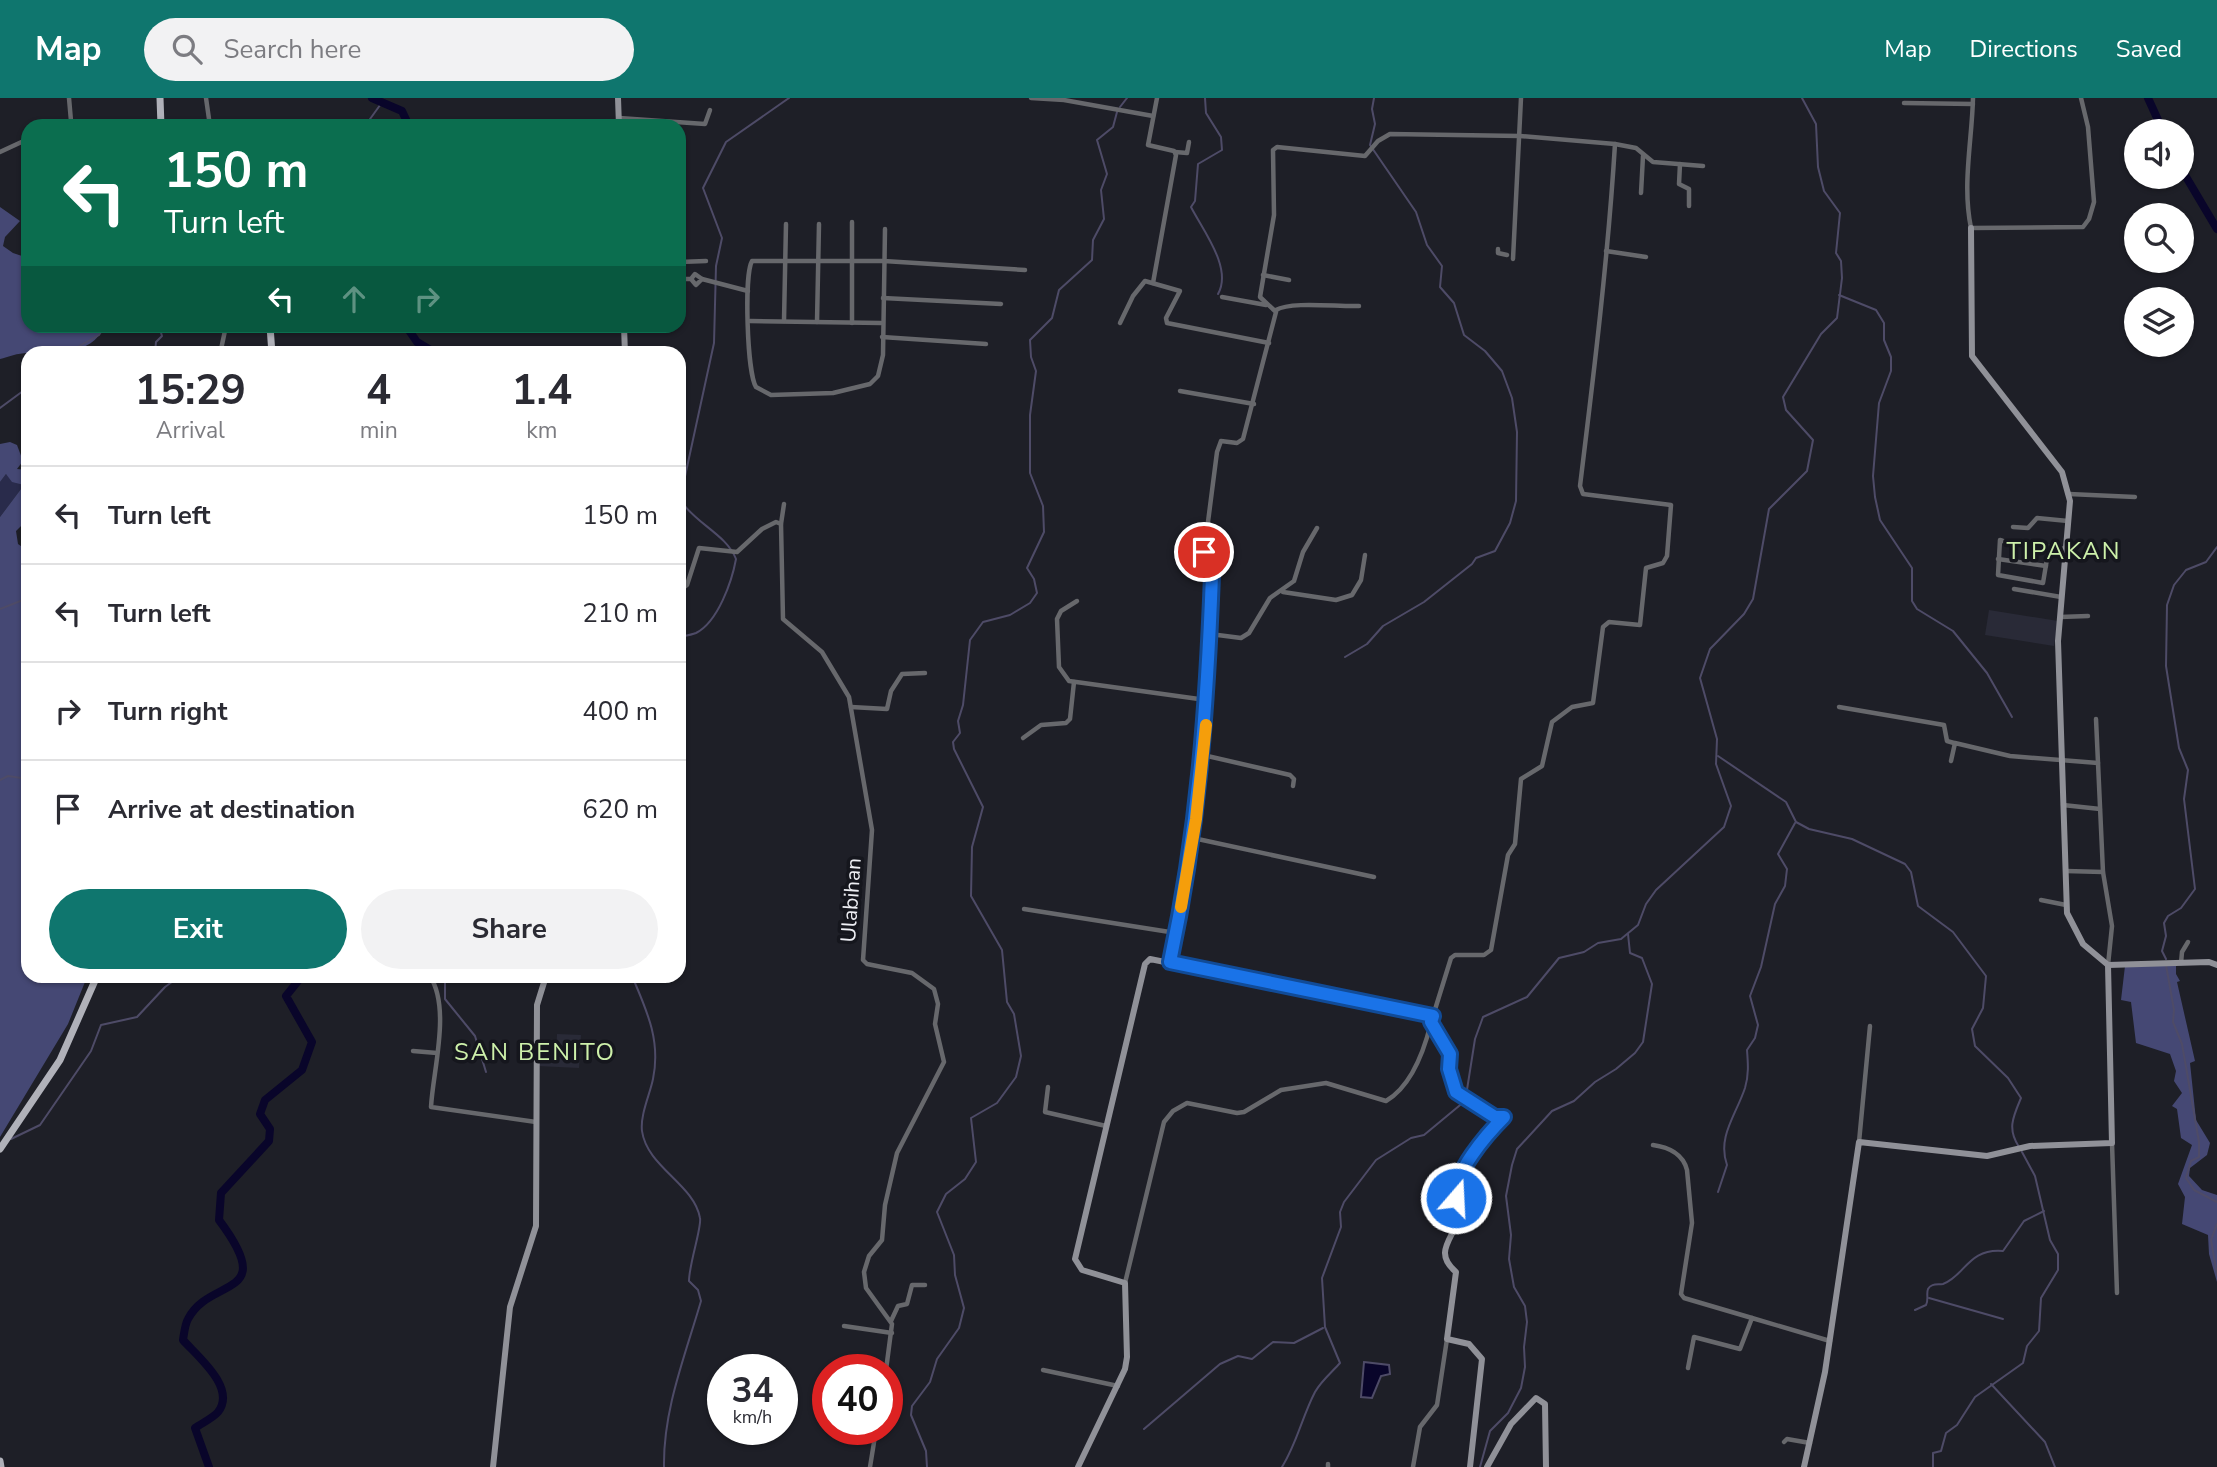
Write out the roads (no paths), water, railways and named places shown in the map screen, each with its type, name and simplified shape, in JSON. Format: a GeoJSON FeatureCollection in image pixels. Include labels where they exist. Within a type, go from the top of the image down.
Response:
{"type":"FeatureCollection","features":[{"type":"Feature","properties":{"kind":"main road"},"geometry":{"type":"LineString","coordinates":[[160,98],[161,119]]}},
{"type":"Feature","properties":{"kind":"main road"},"geometry":{"type":"LineString","coordinates":[[0,1149],[66,1049],[94,983]]}},
{"type":"Feature","properties":{"kind":"main road"},"geometry":{"type":"LineString","coordinates":[[0,1461],[1,1467]]}},
{"type":"Feature","properties":{"kind":"street"},"geometry":{"type":"LineString","coordinates":[[69,98],[71,119]]}},
{"type":"Feature","properties":{"kind":"street"},"geometry":{"type":"LineString","coordinates":[[206,98],[209,119]]}},
{"type":"Feature","properties":{"kind":"street"},"geometry":{"type":"LineString","coordinates":[[618,98],[619,118],[633,119]]}},
{"type":"Feature","properties":{"kind":"street"},"geometry":{"type":"LineString","coordinates":[[1031,98],[1065,99],[1153,116]]}},
{"type":"Feature","properties":{"kind":"street"},"geometry":{"type":"LineString","coordinates":[[1157,98],[1148,146],[1187,153],[1189,142]]}},
{"type":"Feature","properties":{"kind":"street"},"geometry":{"type":"LineString","coordinates":[[1498,248],[1498,253],[1511,256],[1521,98]]}},
{"type":"Feature","properties":{"kind":"street"},"geometry":{"type":"LineString","coordinates":[[1971,228],[2083,227],[2094,202],[2088,127],[2081,98]]}},
{"type":"Feature","properties":{"kind":"street"},"geometry":{"type":"LineString","coordinates":[[1904,103],[1973,101],[1972,135],[1967,152],[1971,228],[1972,356],[2062,472],[2069,494],[2060,617],[2060,758],[2066,905],[2071,922],[2084,944],[2108,965],[2209,962],[2217,965]]}},
{"type":"Feature","properties":{"kind":"street"},"geometry":{"type":"LineString","coordinates":[[686,123],[705,124],[710,110]]}},
{"type":"Feature","properties":{"kind":"street"},"geometry":{"type":"LineString","coordinates":[[1266,305],[1260,296],[1274,215],[1273,150],[1277,147],[1365,156],[1373,146],[1391,134],[1520,136],[1615,144],[1636,148],[1653,162],[1703,166]]}},
{"type":"Feature","properties":{"kind":"street"},"geometry":{"type":"LineString","coordinates":[[0,152],[21,142]]}},
{"type":"Feature","properties":{"kind":"street"},"geometry":{"type":"LineString","coordinates":[[1078,1467],[1119,1387],[1127,1357],[1125,1283],[1164,1122],[1173,1111],[1193,1102],[1237,1113],[1244,1112],[1281,1090],[1326,1083],[1386,1101],[1404,1085],[1421,1054],[1451,958],[1455,955],[1484,955],[1492,950],[1508,855],[1514,844],[1521,779],[1542,766],[1552,722],[1573,707],[1593,703],[1603,627],[1609,622],[1640,625],[1646,568],[1663,563],[1667,556],[1671,505],[1608,499],[1583,494],[1581,490],[1615,144]]}},
{"type":"Feature","properties":{"kind":"street"},"geometry":{"type":"LineString","coordinates":[[1153,283],[1175,152]]}},
{"type":"Feature","properties":{"kind":"street"},"geometry":{"type":"LineString","coordinates":[[1642,193],[1643,155]]}},
{"type":"Feature","properties":{"kind":"street"},"geometry":{"type":"LineString","coordinates":[[1680,164],[1679,184],[1688,187],[1689,206]]}},
{"type":"Feature","properties":{"kind":"street"},"geometry":{"type":"LineString","coordinates":[[852,222],[852,323]]}},
{"type":"Feature","properties":{"kind":"street"},"geometry":{"type":"LineString","coordinates":[[784,321],[786,224]]}},
{"type":"Feature","properties":{"kind":"street"},"geometry":{"type":"LineString","coordinates":[[817,322],[818,224]]}},
{"type":"Feature","properties":{"kind":"street"},"geometry":{"type":"LineString","coordinates":[[885,229],[884,261],[883,298],[881,323],[883,364],[870,384],[832,393],[771,395],[756,387],[752,380],[748,291],[751,262],[884,261],[1025,270]]}},
{"type":"Feature","properties":{"kind":"street"},"geometry":{"type":"LineString","coordinates":[[1606,251],[1646,257]]}},
{"type":"Feature","properties":{"kind":"street"},"geometry":{"type":"LineString","coordinates":[[686,262],[706,261]]}},
{"type":"Feature","properties":{"kind":"street"},"geometry":{"type":"LineString","coordinates":[[1263,275],[1289,280]]}},
{"type":"Feature","properties":{"kind":"street"},"geometry":{"type":"LineString","coordinates":[[686,279],[691,279],[696,285],[702,279],[748,291]]}},
{"type":"Feature","properties":{"kind":"street"},"geometry":{"type":"LineString","coordinates":[[1120,323],[1143,282],[1153,283],[1180,291],[1166,317],[1167,323],[1269,342]]}},
{"type":"Feature","properties":{"kind":"street"},"geometry":{"type":"LineString","coordinates":[[1222,297],[1266,305],[1276,310],[1294,304],[1329,308],[1359,306]]}},
{"type":"Feature","properties":{"kind":"street"},"geometry":{"type":"LineString","coordinates":[[883,298],[1001,304]]}},
{"type":"Feature","properties":{"kind":"street"},"geometry":{"type":"LineString","coordinates":[[1170,962],[1193,838],[1203,755],[1212,575],[1204,562],[1204,552],[1218,444],[1241,442],[1254,404],[1276,310]]}},
{"type":"Feature","properties":{"kind":"street"},"geometry":{"type":"LineString","coordinates":[[750,321],[881,323]]}},
{"type":"Feature","properties":{"kind":"street"},"geometry":{"type":"LineString","coordinates":[[882,337],[986,344]]}},
{"type":"Feature","properties":{"kind":"street"},"geometry":{"type":"LineString","coordinates":[[1180,391],[1254,404]]}},
{"type":"Feature","properties":{"kind":"street"},"geometry":{"type":"LineString","coordinates":[[2069,494],[2135,497]]}},
{"type":"Feature","properties":{"kind":"street","name":"Ulabihan"},"geometry":{"type":"LineString","coordinates":[[784,504],[781,524],[783,619],[822,652],[849,697],[851,707],[872,830],[863,960],[867,964],[912,973],[934,989],[938,1004],[935,1024],[944,1055],[940,1073],[897,1153],[885,1205],[882,1240],[869,1256],[864,1272],[866,1288],[891,1321]]}},
{"type":"Feature","properties":{"kind":"street"},"geometry":{"type":"LineString","coordinates":[[2013,527],[2031,526],[2037,518],[2069,521]]}},
{"type":"Feature","properties":{"kind":"street"},"geometry":{"type":"LineString","coordinates":[[686,587],[699,548],[737,552],[762,529],[776,522],[781,524]]}},
{"type":"Feature","properties":{"kind":"street"},"geometry":{"type":"LineString","coordinates":[[1210,634],[1245,637],[1266,603],[1297,576],[1303,552],[1317,528]]}},
{"type":"Feature","properties":{"kind":"street"},"geometry":{"type":"LineString","coordinates":[[2049,547],[2041,584],[2001,577],[1997,573],[2000,540],[2066,549]]}},
{"type":"Feature","properties":{"kind":"street"},"geometry":{"type":"LineString","coordinates":[[1282,591],[1336,600],[1352,595],[1361,580],[1365,555]]}},
{"type":"Feature","properties":{"kind":"street"},"geometry":{"type":"LineString","coordinates":[[1998,559],[2046,566]]}},
{"type":"Feature","properties":{"kind":"street"},"geometry":{"type":"LineString","coordinates":[[2014,589],[2062,597]]}},
{"type":"Feature","properties":{"kind":"street"},"geometry":{"type":"LineString","coordinates":[[1077,601],[1061,611],[1057,619],[1059,667],[1065,677],[1074,682],[1206,700]]}},
{"type":"Feature","properties":{"kind":"street"},"geometry":{"type":"LineString","coordinates":[[2060,617],[2088,616]]}},
{"type":"Feature","properties":{"kind":"street"},"geometry":{"type":"LineString","coordinates":[[851,707],[889,708],[891,691],[902,674],[925,673]]}},
{"type":"Feature","properties":{"kind":"street"},"geometry":{"type":"LineString","coordinates":[[1023,738],[1041,725],[1066,723],[1070,719],[1074,682]]}},
{"type":"Feature","properties":{"kind":"street"},"geometry":{"type":"LineString","coordinates":[[1839,707],[1944,726],[1947,740],[2010,756],[2098,763]]}},
{"type":"Feature","properties":{"kind":"street"},"geometry":{"type":"LineString","coordinates":[[2096,719],[2104,872],[2112,926],[2108,965],[2117,1293]]}},
{"type":"Feature","properties":{"kind":"street"},"geometry":{"type":"LineString","coordinates":[[1951,761],[1955,743]]}},
{"type":"Feature","properties":{"kind":"street"},"geometry":{"type":"LineString","coordinates":[[1203,755],[1290,775],[1294,779],[1293,786]]}},
{"type":"Feature","properties":{"kind":"street"},"geometry":{"type":"LineString","coordinates":[[2061,805],[2101,809]]}},
{"type":"Feature","properties":{"kind":"street"},"geometry":{"type":"LineString","coordinates":[[1193,838],[1374,877]]}},
{"type":"Feature","properties":{"kind":"street"},"geometry":{"type":"LineString","coordinates":[[2065,870],[2104,872]]}},
{"type":"Feature","properties":{"kind":"street"},"geometry":{"type":"LineString","coordinates":[[2041,900],[2066,905]]}},
{"type":"Feature","properties":{"kind":"street"},"geometry":{"type":"LineString","coordinates":[[1024,909],[1176,933]]}},
{"type":"Feature","properties":{"kind":"street"},"geometry":{"type":"LineString","coordinates":[[2181,964],[2182,952],[2189,942]]}},
{"type":"Feature","properties":{"kind":"street"},"geometry":{"type":"LineString","coordinates":[[1125,1283],[1082,1270],[1074,1259],[1145,964],[1150,958],[1432,1019]]}},
{"type":"Feature","properties":{"kind":"street"},"geometry":{"type":"LineString","coordinates":[[434,983],[439,991],[437,1053],[431,1107],[537,1122]]}},
{"type":"Feature","properties":{"kind":"street"},"geometry":{"type":"LineString","coordinates":[[493,1467],[510,1307],[536,1226],[537,1005],[544,983]]}},
{"type":"Feature","properties":{"kind":"street"},"geometry":{"type":"LineString","coordinates":[[1413,1467],[1420,1427],[1437,1405],[1456,1272],[1448,1267],[1445,1257],[1453,1227],[1460,1215],[1456,1184],[1491,1129],[1504,1117],[1495,1117],[1456,1092],[1449,1069],[1450,1054],[1432,1019]]}},
{"type":"Feature","properties":{"kind":"street"},"geometry":{"type":"LineString","coordinates":[[1804,1467],[1830,1341],[1858,1142],[1870,1026]]}},
{"type":"Feature","properties":{"kind":"street"},"geometry":{"type":"LineString","coordinates":[[413,1051],[437,1053]]}},
{"type":"Feature","properties":{"kind":"street"},"geometry":{"type":"LineString","coordinates":[[1048,1087],[1045,1112],[1107,1126]]}},
{"type":"Feature","properties":{"kind":"street"},"geometry":{"type":"LineString","coordinates":[[1858,1142],[1987,1156],[2030,1146],[2112,1143]]}},
{"type":"Feature","properties":{"kind":"street"},"geometry":{"type":"LineString","coordinates":[[1653,1145],[1675,1153],[1685,1162],[1687,1170],[1692,1223],[1681,1294],[1684,1298],[1830,1341]]}},
{"type":"Feature","properties":{"kind":"street"},"geometry":{"type":"LineString","coordinates":[[889,1354],[891,1321],[898,1306],[908,1304],[912,1285],[925,1285]]}},
{"type":"Feature","properties":{"kind":"street"},"geometry":{"type":"LineString","coordinates":[[1688,1368],[1694,1337],[1740,1349],[1752,1318]]}},
{"type":"Feature","properties":{"kind":"street"},"geometry":{"type":"LineString","coordinates":[[844,1326],[892,1333]]}},
{"type":"Feature","properties":{"kind":"street"},"geometry":{"type":"LineString","coordinates":[[1447,1339],[1469,1343],[1482,1359],[1470,1467]]}},
{"type":"Feature","properties":{"kind":"street"},"geometry":{"type":"LineString","coordinates":[[1043,1370],[1119,1387]]}},
{"type":"Feature","properties":{"kind":"street"},"geometry":{"type":"LineString","coordinates":[[1487,1467],[1511,1424],[1536,1398],[1545,1404],[1546,1467]]}},
{"type":"Feature","properties":{"kind":"street"},"geometry":{"type":"LineString","coordinates":[[1784,1442],[1787,1439],[1810,1443]]}},
{"type":"Feature","properties":{"kind":"street"},"geometry":{"type":"LineString","coordinates":[[870,1467],[874,1445]]}},
{"type":"Feature","properties":{"kind":"waterway"},"geometry":{"type":"LineString","coordinates":[[372,98],[402,111],[406,119]]}},
{"type":"Feature","properties":{"kind":"waterway"},"geometry":{"type":"LineString","coordinates":[[686,472],[714,343],[716,266],[722,238],[703,188],[726,142],[789,98]]}},
{"type":"Feature","properties":{"kind":"waterway"},"geometry":{"type":"LineString","coordinates":[[1120,107],[1127,98]]}},
{"type":"Feature","properties":{"kind":"waterway"},"geometry":{"type":"LineString","coordinates":[[1205,98],[1206,113],[1221,137],[1222,150],[1198,164],[1195,201],[1191,207],[1219,261],[1222,284],[1218,294]]}},
{"type":"Feature","properties":{"kind":"waterway"},"geometry":{"type":"LineString","coordinates":[[1345,657],[1367,644],[1383,626],[1424,602],[1476,558],[1495,551],[1510,523],[1516,501],[1517,432],[1512,398],[1502,371],[1485,351],[1464,335],[1454,303],[1440,287],[1442,266],[1427,245],[1416,212],[1370,145],[1375,124],[1372,109],[1374,98]]}},
{"type":"Feature","properties":{"kind":"waterway"},"geometry":{"type":"LineString","coordinates":[[1466,1096],[1475,1039],[1483,1017],[1527,997],[1559,958],[1584,952],[1598,943],[1621,939],[1638,925],[1646,904],[1656,890],[1724,827],[1731,806],[1716,764],[1717,739],[1700,678],[1710,649],[1744,614],[1753,599],[1769,509],[1807,471],[1813,440],[1786,410],[1783,397],[1821,334],[1837,318],[1842,278],[1841,261],[1836,253],[1840,213],[1824,191],[1818,167],[1816,124],[1802,98]]}},
{"type":"Feature","properties":{"kind":"waterway"},"geometry":{"type":"LineString","coordinates":[[2148,98],[2158,119]]}},
{"type":"Feature","properties":{"kind":"waterway"},"geometry":{"type":"LineString","coordinates":[[370,119],[383,101]]}},
{"type":"Feature","properties":{"kind":"waterway"},"geometry":{"type":"LineString","coordinates":[[927,1467],[926,1451],[911,1415],[912,1406],[930,1382],[937,1359],[959,1328],[964,1308],[955,1275],[954,1255],[937,1212],[946,1194],[965,1179],[976,1162],[971,1118],[997,1103],[1016,1077],[1021,1056],[1014,1014],[1007,1002],[1002,950],[971,896],[972,847],[983,807],[953,742],[960,733],[958,721],[963,705],[970,640],[983,622],[1010,615],[1030,603],[1037,593],[1034,579],[1027,568],[1044,532],[1043,506],[1030,473],[1030,415],[1036,371],[1031,357],[1030,340],[1052,318],[1059,290],[1092,260],[1093,240],[1104,219],[1101,190],[1107,174],[1097,140],[1113,127],[1117,112]]}},
{"type":"Feature","properties":{"kind":"waterway"},"geometry":{"type":"LineString","coordinates":[[2193,189],[2217,229]]}},
{"type":"Feature","properties":{"kind":"waterway"},"geometry":{"type":"LineString","coordinates":[[1839,295],[1876,310],[1884,323],[1884,340],[1891,357],[1891,371],[1879,403],[1873,476],[1875,497],[1880,520],[1912,568],[1912,601],[1917,609],[1953,631],[1987,673],[2012,717]]}},
{"type":"Feature","properties":{"kind":"waterway"},"geometry":{"type":"LineString","coordinates":[[79,346],[100,333]]}},
{"type":"Feature","properties":{"kind":"waterway"},"geometry":{"type":"LineString","coordinates":[[156,346],[161,333]]}},
{"type":"Feature","properties":{"kind":"waterway"},"geometry":{"type":"LineString","coordinates":[[411,333],[424,346]]}},
{"type":"Feature","properties":{"kind":"waterway"},"geometry":{"type":"LineString","coordinates":[[0,408],[21,392]]}},
{"type":"Feature","properties":{"kind":"waterway"},"geometry":{"type":"LineString","coordinates":[[686,508],[726,543],[736,559],[717,611],[704,628],[686,635]]}},
{"type":"Feature","properties":{"kind":"waterway"},"geometry":{"type":"LineString","coordinates":[[2166,959],[2162,951],[2166,936],[2164,923],[2168,916],[2181,908],[2195,889],[2184,799],[2188,770],[2179,748],[2166,666],[2167,605],[2174,585],[2186,570],[2206,562],[2217,547]]}},
{"type":"Feature","properties":{"kind":"waterway"},"geometry":{"type":"LineString","coordinates":[[0,609],[21,601]]}},
{"type":"Feature","properties":{"kind":"waterway"},"geometry":{"type":"LineString","coordinates":[[1718,756],[1786,802],[1796,822],[1809,829],[1852,839],[1905,864],[1911,872],[1918,906],[1953,932],[1986,976],[1983,1008],[1972,1029],[1975,1046],[2008,1078],[2021,1098],[2012,1129],[2019,1147]]}},
{"type":"Feature","properties":{"kind":"waterway"},"geometry":{"type":"LineString","coordinates":[[0,780],[8,776],[21,778]]}},
{"type":"Feature","properties":{"kind":"waterway"},"geometry":{"type":"LineString","coordinates":[[1718,1192],[1727,1165],[1724,1145],[1726,1135],[1745,1088],[1748,1074],[1747,1050],[1755,1038],[1758,1025],[1750,996],[1761,967],[1775,904],[1785,886],[1787,869],[1778,854],[1795,823]]}},
{"type":"Feature","properties":{"kind":"waterway"},"geometry":{"type":"LineString","coordinates":[[1480,1467],[1490,1431],[1508,1413],[1521,1388],[1525,1367],[1525,1306],[1514,1287],[1509,1259],[1511,1235],[1506,1196],[1512,1165],[1517,1149],[1552,1111],[1574,1101],[1635,1053],[1643,1042],[1652,984],[1642,958],[1630,953],[1628,934]]}},
{"type":"Feature","properties":{"kind":"waterway"},"geometry":{"type":"LineString","coordinates":[[2166,965],[2174,1010],[2173,1022],[2182,1044],[2199,1142],[2199,1157],[2191,1161],[2186,1178],[2194,1190],[2217,1202]]}},
{"type":"Feature","properties":{"kind":"waterway"},"geometry":{"type":"LineString","coordinates":[[11,1139],[40,1125],[91,1051],[101,1025],[137,1017],[170,983]]}},
{"type":"Feature","properties":{"kind":"waterway"},"geometry":{"type":"LineString","coordinates":[[209,1467],[195,1428],[218,1412],[223,1403],[223,1393],[213,1373],[183,1340],[188,1319],[198,1306],[234,1283],[241,1275],[243,1263],[236,1245],[219,1220],[221,1193],[269,1141],[270,1129],[260,1114],[265,1100],[302,1070],[312,1042],[286,996],[296,983]]}},
{"type":"Feature","properties":{"kind":"waterway"},"geometry":{"type":"LineString","coordinates":[[445,983],[445,999],[475,1036],[486,1072]]}},
{"type":"Feature","properties":{"kind":"waterway"},"geometry":{"type":"LineString","coordinates":[[635,983],[651,1026],[655,1052],[653,1079],[644,1111],[642,1131],[652,1155],[689,1195],[700,1218],[689,1281],[698,1290],[701,1301],[671,1404],[664,1467]]}},
{"type":"Feature","properties":{"kind":"waterway"},"geometry":{"type":"LineString","coordinates":[[1282,1467],[1315,1392],[1340,1363],[1325,1327],[1322,1278],[1341,1227],[1340,1212],[1344,1202],[1376,1160],[1411,1138],[1424,1135],[1465,1101]]}},
{"type":"Feature","properties":{"kind":"waterway"},"geometry":{"type":"LineString","coordinates":[[1933,1467],[1933,1453],[1941,1451],[1946,1433],[1957,1425],[1975,1397],[2023,1363],[2027,1346],[2039,1331],[2041,1298],[2058,1270],[2058,1254],[2050,1240],[2035,1176],[2022,1152]]}},
{"type":"Feature","properties":{"kind":"waterway"},"geometry":{"type":"LineString","coordinates":[[1915,1310],[1926,1305],[1927,1291],[1931,1286],[1950,1280],[1982,1254],[2003,1251],[2024,1221],[2044,1211]]}},
{"type":"Feature","properties":{"kind":"waterway"},"geometry":{"type":"LineString","coordinates":[[2217,1224],[2211,1240],[2217,1275]]}},
{"type":"Feature","properties":{"kind":"waterway"},"geometry":{"type":"LineString","coordinates":[[1929,1298],[2003,1319]]}},
{"type":"Feature","properties":{"kind":"waterway"},"geometry":{"type":"LineString","coordinates":[[1144,1429],[1220,1364],[1238,1356],[1252,1359],[1273,1342],[1294,1343],[1323,1328]]}},
{"type":"Feature","properties":{"kind":"waterway"},"geometry":{"type":"LineString","coordinates":[[1991,1384],[2045,1442],[2055,1467]]}},
{"type":"Feature","properties":{"kind":"district","name":"TIPAKAN"},"geometry":{"type":"Point","coordinates":[2064,551]}},
{"type":"Feature","properties":{"kind":"district","name":"SAN BENITO"},"geometry":{"type":"Point","coordinates":[535,1052]}}]}
